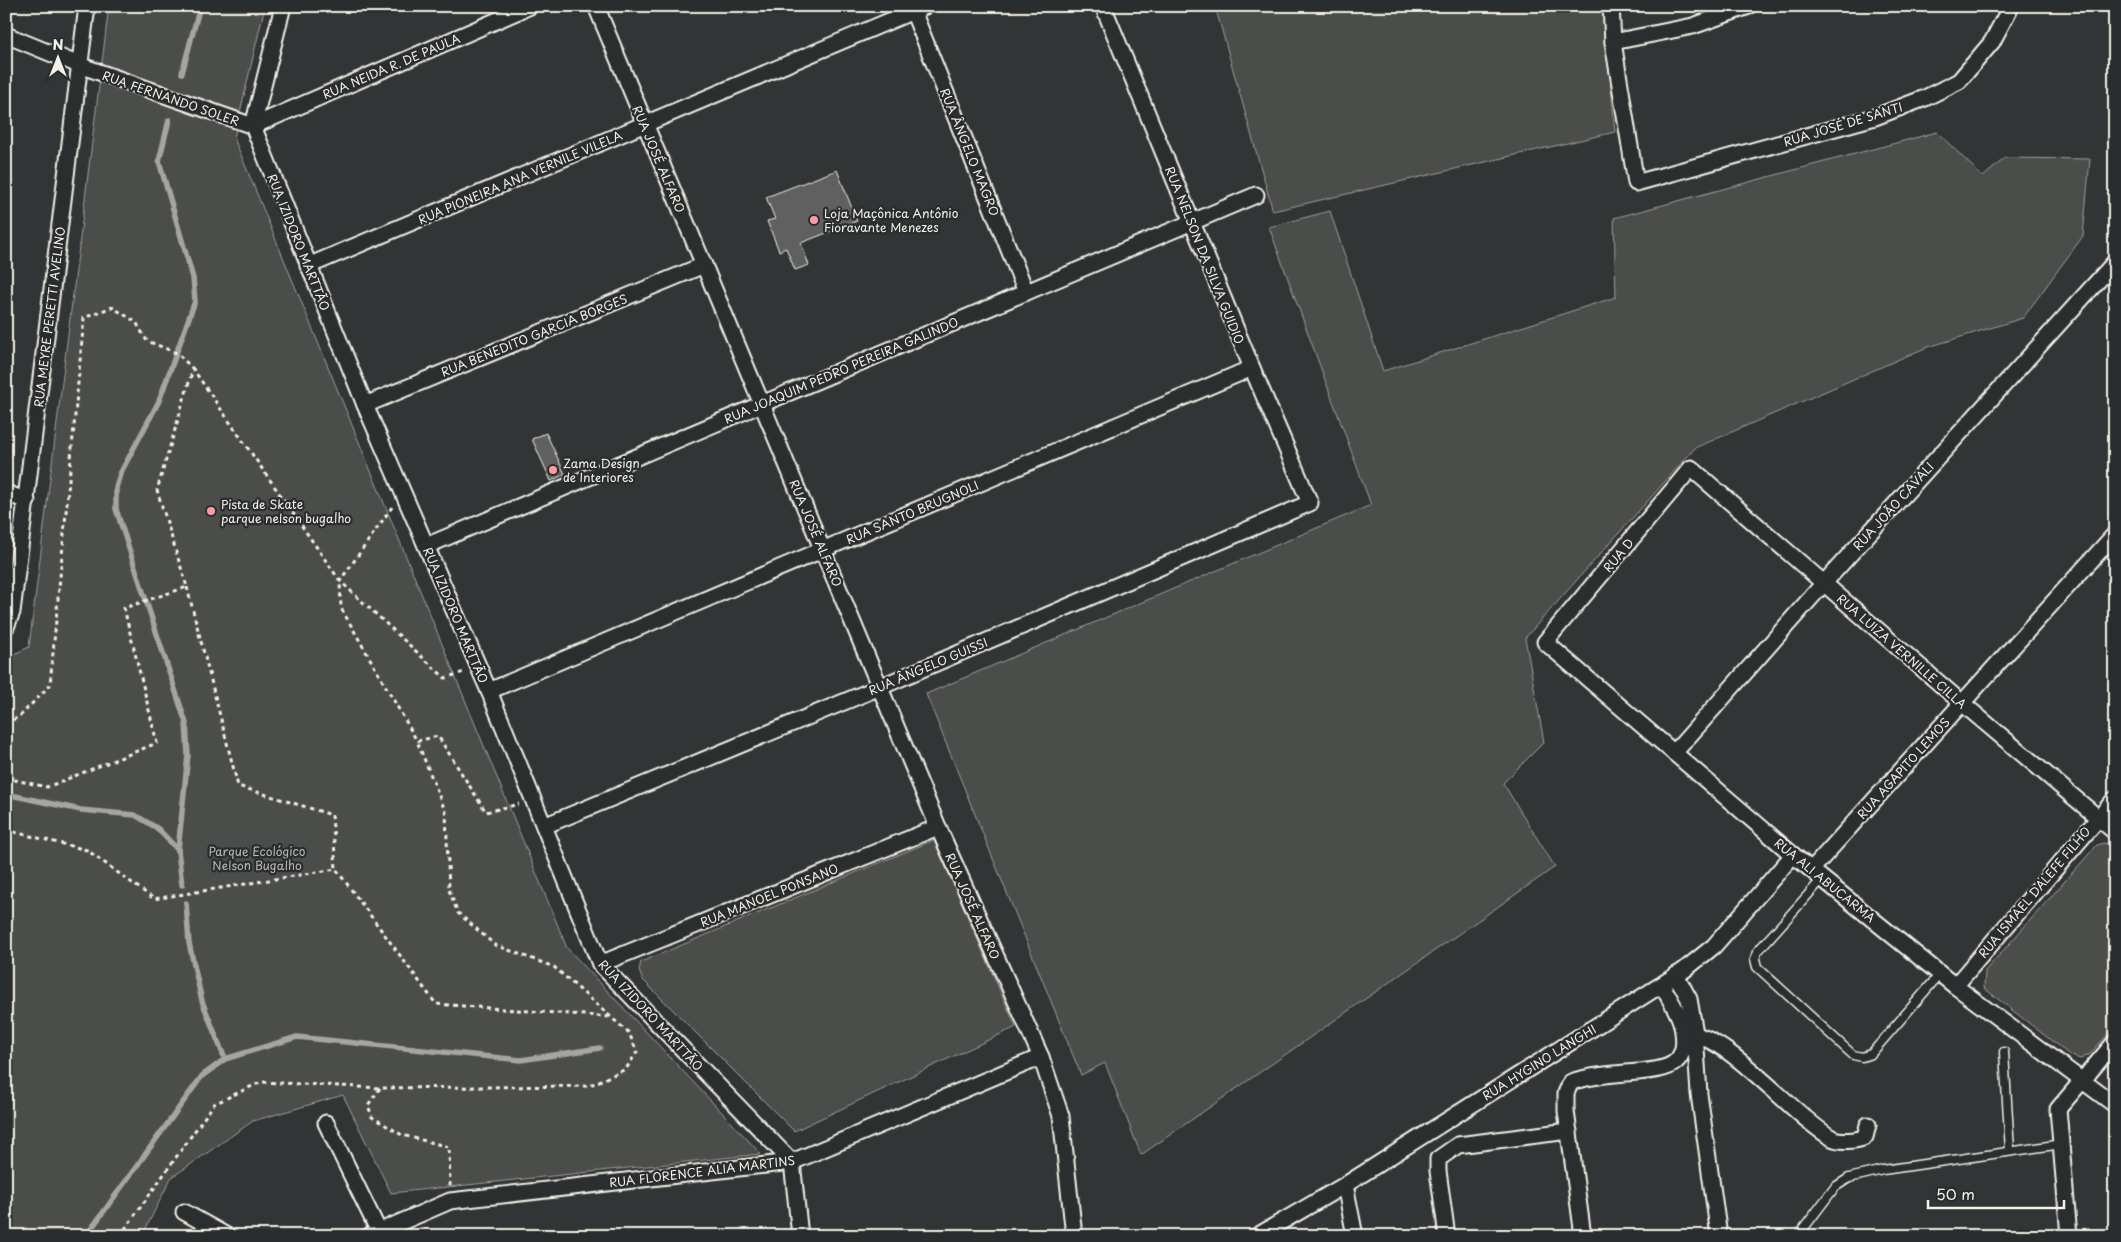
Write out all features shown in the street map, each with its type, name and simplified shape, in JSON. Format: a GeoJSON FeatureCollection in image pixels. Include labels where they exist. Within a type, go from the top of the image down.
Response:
{"type":"FeatureCollection","features":[{"type":"Feature","properties":{"kind":"street","name":"RUA MEYRE PERETTI AVELINO"},"geometry":{"type":"LineString","coordinates":[[6,627],[12,612],[27,501],[87,6]]}},
{"type":"Feature","properties":{"kind":"street"},"geometry":{"type":"LineString","coordinates":[[253,126],[283,6]]}},
{"type":"Feature","properties":{"kind":"street","name":"RUA NEIDA R. DE PAULA"},"geometry":{"type":"LineString","coordinates":[[253,126],[530,6]]}},
{"type":"Feature","properties":{"kind":"street","name":"RUA JOSÉ ALFARO"},"geometry":{"type":"LineString","coordinates":[[596,6],[938,827],[1041,1057],[1061,1116],[1074,1236]]}},
{"type":"Feature","properties":{"kind":"street","name":"RUA NELSON DA SILVA GUIDIO"},"geometry":{"type":"LineString","coordinates":[[1103,6],[1252,368],[1310,503]]}},
{"type":"Feature","properties":{"kind":"street"},"geometry":{"type":"LineString","coordinates":[[1611,6],[1613,42],[1693,26],[1749,6]]}},
{"type":"Feature","properties":{"kind":"street","name":"RUA JOSÉ DE SANTI"},"geometry":{"type":"LineString","coordinates":[[1613,42],[1636,183],[1875,117],[1925,98],[1959,81],[1992,42],[2012,6]]}},
{"type":"Feature","properties":{"kind":"street","name":"RUA PIONEIRA ANA VERNILE VILELA"},"geometry":{"type":"LineString","coordinates":[[308,266],[919,9]]}},
{"type":"Feature","properties":{"kind":"street","name":"RUA ÂNGELO MAGRO"},"geometry":{"type":"LineString","coordinates":[[919,9],[1026,292]]}},
{"type":"Feature","properties":{"kind":"street","name":"RUA FERNANDO SOLER"},"geometry":{"type":"LineString","coordinates":[[6,35],[79,65],[253,126]]}},
{"type":"Feature","properties":{"kind":"street","name":"RUA IZIDORO MARTTÃO"},"geometry":{"type":"LineString","coordinates":[[253,126],[365,405],[489,691],[600,964],[792,1162]]}},
{"type":"Feature","properties":{"kind":"street","name":"RUA JOAQUIM PEDRO PEREIRA GALINDO"},"geometry":{"type":"LineString","coordinates":[[426,546],[1256,195]]}},
{"type":"Feature","properties":{"kind":"street","name":"RUA JOÃO CAVALI"},"geometry":{"type":"LineString","coordinates":[[1674,753],[1824,583],[2115,262]]}},
{"type":"Feature","properties":{"kind":"street","name":"RUA BENEDITO GARCIA BORGES"},"geometry":{"type":"LineString","coordinates":[[365,405],[704,265]]}},
{"type":"Feature","properties":{"kind":"street","name":"RUA SANTO BRUGNOLI"},"geometry":{"type":"LineString","coordinates":[[489,691],[1252,368]]}},
{"type":"Feature","properties":{"kind":"street","name":"RUA LUIZA VERNILLE CILLA"},"geometry":{"type":"LineString","coordinates":[[1691,468],[1962,703],[2115,832]]}},
{"type":"Feature","properties":{"kind":"street","name":"RUA D"},"geometry":{"type":"LineString","coordinates":[[1545,642],[1691,468]]}},
{"type":"Feature","properties":{"kind":"street"},"geometry":{"type":"LineString","coordinates":[[6,493],[27,501]]}},
{"type":"Feature","properties":{"kind":"street","name":"RUA ÂNGELO GUISSI"},"geometry":{"type":"LineString","coordinates":[[544,826],[880,687],[1310,503]]}},
{"type":"Feature","properties":{"kind":"street","name":"RUA AGAPITO LEMOS"},"geometry":{"type":"LineString","coordinates":[[1818,874],[1962,703],[2115,534]]}},
{"type":"Feature","properties":{"kind":"street","name":"RUA ALI ABUCARMA"},"geometry":{"type":"LineString","coordinates":[[1545,642],[1793,855],[1955,986],[2115,1105]]}},
{"type":"Feature","properties":{"kind":"street","name":"RUA ISMAEL DALEFE FILHO"},"geometry":{"type":"LineString","coordinates":[[1955,986],[2115,799]]}},
{"type":"Feature","properties":{"kind":"street","name":"RUA MANOEL PONSANO"},"geometry":{"type":"LineString","coordinates":[[600,964],[938,827]]}},
{"type":"Feature","properties":{"kind":"street","name":"RUA HYGINO LANGHI"},"geometry":{"type":"LineString","coordinates":[[1258,1236],[1345,1185],[1662,985],[1714,946],[1793,855]]}},
{"type":"Feature","properties":{"kind":"street"},"geometry":{"type":"LineString","coordinates":[[1676,975],[1689,999],[1690,1034],[1719,1236]]}},
{"type":"Feature","properties":{"kind":"street"},"geometry":{"type":"LineString","coordinates":[[1662,985],[1680,1020],[1690,1034],[1724,1050],[1833,1139],[1860,1140],[1865,1137],[1869,1130],[1868,1125]]}},
{"type":"Feature","properties":{"kind":"street"},"geometry":{"type":"LineString","coordinates":[[1583,1236],[1568,1131],[1566,1093],[1571,1082],[1584,1078],[1670,1066],[1684,1050],[1690,1034]]}},
{"type":"Feature","properties":{"kind":"street"},"geometry":{"type":"LineString","coordinates":[[2069,1236],[2058,1109],[2115,1042]]}},
{"type":"Feature","properties":{"kind":"street","name":"RUA FLORENCE ALIA MARTINS"},"geometry":{"type":"LineString","coordinates":[[376,1234],[450,1202],[792,1162],[1041,1057]]}},
{"type":"Feature","properties":{"kind":"street"},"geometry":{"type":"LineString","coordinates":[[326,1123],[376,1234]]}},
{"type":"Feature","properties":{"kind":"street"},"geometry":{"type":"LineString","coordinates":[[1447,1236],[1438,1159],[1447,1151],[1458,1145],[1568,1131]]}},
{"type":"Feature","properties":{"kind":"street"},"geometry":{"type":"LineString","coordinates":[[792,1162],[800,1236]]}},
{"type":"Feature","properties":{"kind":"street"},"geometry":{"type":"LineString","coordinates":[[1345,1185],[1356,1236]]}},
{"type":"Feature","properties":{"kind":"street"},"geometry":{"type":"LineString","coordinates":[[184,1212],[227,1236]]}},
{"type":"Feature","properties":{"kind":"lane"},"geometry":{"type":"LineString","coordinates":[[1818,874],[1757,952],[1755,959],[1757,967],[1853,1055],[1862,1057],[1871,1054],[1940,974]]}},
{"type":"Feature","properties":{"kind":"lane"},"geometry":{"type":"LineString","coordinates":[[2004,1052],[2010,1152]]}},
{"type":"Feature","properties":{"kind":"lane"},"geometry":{"type":"LineString","coordinates":[[1798,1236],[1835,1187],[1849,1178],[1883,1170],[2062,1144]]}},
{"type":"Feature","properties":{"kind":"path"},"geometry":{"type":"LineString","coordinates":[[6,724],[20,716],[50,685],[84,318],[112,307],[136,322],[147,341],[177,353],[193,369],[340,581],[445,678],[478,667]]}},
{"type":"Feature","properties":{"kind":"path"},"geometry":{"type":"LineString","coordinates":[[193,369],[157,490],[187,587],[238,786],[332,815],[336,869],[436,1004],[611,1017]]}},
{"type":"Feature","properties":{"kind":"path"},"geometry":{"type":"LineString","coordinates":[[120,1236],[214,1104],[261,1082],[380,1088],[588,1086],[626,1068],[637,1052],[629,1033],[554,967],[495,945],[458,913],[449,890],[446,813],[417,741],[342,608],[340,581],[403,492]]}},
{"type":"Feature","properties":{"kind":"path"},"geometry":{"type":"LineString","coordinates":[[6,778],[47,787],[158,743],[124,608],[187,587]]}},
{"type":"Feature","properties":{"kind":"path"},"geometry":{"type":"LineString","coordinates":[[417,741],[438,736],[486,812],[534,800]]}},
{"type":"Feature","properties":{"kind":"path"},"geometry":{"type":"LineString","coordinates":[[6,830],[87,850],[154,899],[336,869]]}},
{"type":"Feature","properties":{"kind":"path"},"geometry":{"type":"LineString","coordinates":[[380,1088],[368,1105],[372,1117],[402,1135],[449,1147],[450,1202]]}},
{"type":"Feature","properties":{"kind":"green space","name":"Parque Ecológico Nelson Bugalho"},"geometry":{"type":"Polygon","coordinates":[[[109,6],[265,6],[234,138],[567,948],[761,1154],[391,1193],[343,1095],[253,1121],[171,1178],[142,1236],[6,1236],[6,658],[29,647],[109,6]]]}},
{"type":"Feature","properties":{"kind":"green space"},"geometry":{"type":"Polygon","coordinates":[[[1215,6],[1604,6],[1615,132],[1273,211],[1215,6]]]}},
{"type":"Feature","properties":{"kind":"green space"},"geometry":{"type":"Polygon","coordinates":[[[1937,132],[1983,177],[2005,158],[2090,159],[2083,236],[2023,318],[1925,348],[1695,448],[1525,638],[1544,742],[1503,783],[1555,867],[1141,1155],[1105,1063],[1081,1075],[926,694],[1371,505],[1269,227],[1330,211],[1383,371],[1616,297],[1614,218],[1937,132]]]}},
{"type":"Feature","properties":{"kind":"green space"},"geometry":{"type":"Polygon","coordinates":[[[934,840],[1016,1027],[794,1131],[642,979],[639,970],[641,962],[934,840]]]}},
{"type":"Feature","properties":{"kind":"green space"},"geometry":{"type":"Polygon","coordinates":[[[2104,843],[2115,846],[2115,1026],[2090,1054],[2081,1059],[2071,1056],[1984,988],[1985,971],[2097,845],[2104,843]]]}},
{"type":"Feature","properties":{"kind":"building","name":"Loja Maçônica Antônio Fioravante Menezes"},"geometry":{"type":"Polygon","coordinates":[[[837,170],[857,221],[801,243],[809,265],[795,270],[786,248],[779,251],[767,221],[775,219],[766,197],[837,170]]]}},
{"type":"Feature","properties":{"kind":"building"},"geometry":{"type":"Polygon","coordinates":[[[546,433],[565,474],[551,481],[532,439],[546,433]]]}},
{"type":"Feature","properties":{"kind":"waterway"},"geometry":{"type":"LineString","coordinates":[[182,73],[200,6]]}},
{"type":"Feature","properties":{"kind":"waterway"},"geometry":{"type":"LineString","coordinates":[[169,120],[159,161],[193,278],[195,301],[159,401],[120,474],[116,488],[116,509],[186,723],[188,755],[178,850],[182,885]]}},
{"type":"Feature","properties":{"kind":"waterway"},"geometry":{"type":"LineString","coordinates":[[6,794],[81,810],[135,815],[157,828],[178,850]]}},
{"type":"Feature","properties":{"kind":"waterway"},"geometry":{"type":"LineString","coordinates":[[186,903],[189,943],[202,1001],[225,1059]]}},
{"type":"Feature","properties":{"kind":"waterway"},"geometry":{"type":"LineString","coordinates":[[86,1236],[202,1076],[225,1059],[297,1037],[521,1060],[600,1048]]}},
{"type":"Feature","properties":{"kind":"place","name":"Loja Maçônica Antônio Fioravante Menezes"},"geometry":{"type":"Point","coordinates":[814,220]}},
{"type":"Feature","properties":{"kind":"place","name":"Zama Design de Interiores"},"geometry":{"type":"Point","coordinates":[553,470]}},
{"type":"Feature","properties":{"kind":"place","name":"Pista de Skate parque nelson bugalho"},"geometry":{"type":"Point","coordinates":[211,511]}}]}
